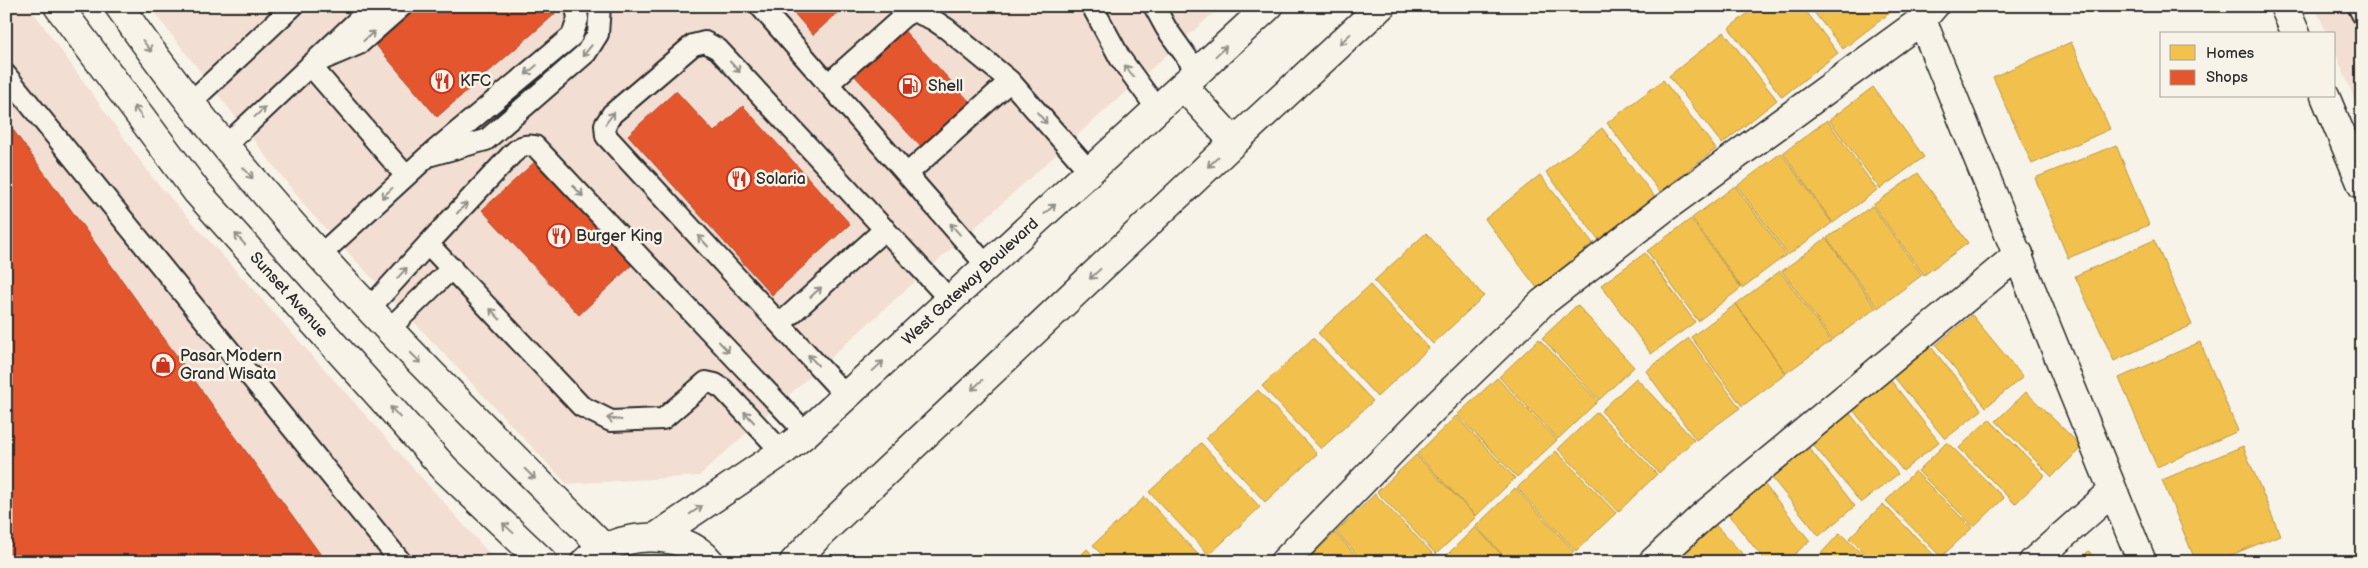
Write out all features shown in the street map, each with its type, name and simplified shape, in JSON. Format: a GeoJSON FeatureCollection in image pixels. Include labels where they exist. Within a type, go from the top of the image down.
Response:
{"type":"FeatureCollection","features":[{"type":"Feature","properties":{"kind":"main road","name":"Sunset Avenue"},"geometry":{"type":"LineString","coordinates":[[58,6],[198,192],[446,470],[543,562]]}},
{"type":"Feature","properties":{"kind":"main road"},"geometry":{"type":"LineString","coordinates":[[119,6],[190,103],[319,256],[594,555],[629,539],[656,537],[683,543],[706,557],[710,562]]}},
{"type":"Feature","properties":{"kind":"main road","name":"West Gateway Boulevard"},"geometry":{"type":"LineString","coordinates":[[656,537],[782,452],[806,433],[1191,80],[1269,6]]}},
{"type":"Feature","properties":{"kind":"main road"},"geometry":{"type":"LineString","coordinates":[[794,562],[817,537],[1380,6]]}},
{"type":"Feature","properties":{"kind":"main road"},"geometry":{"type":"LineString","coordinates":[[2284,6],[2295,32]]}},
{"type":"Feature","properties":{"kind":"main road"},"geometry":{"type":"LineString","coordinates":[[1284,562],[1431,411],[1542,303],[1663,210],[1928,13],[2019,254],[2142,562]]}},
{"type":"Feature","properties":{"kind":"main road"},"geometry":{"type":"LineString","coordinates":[[1191,80],[1234,142]]}},
{"type":"Feature","properties":{"kind":"main road"},"geometry":{"type":"LineString","coordinates":[[2326,98],[2362,185]]}},
{"type":"Feature","properties":{"kind":"main road"},"geometry":{"type":"LineString","coordinates":[[1653,562],[1704,515],[2019,254]]}},
{"type":"Feature","properties":{"kind":"main road"},"geometry":{"type":"LineString","coordinates":[[2033,562],[2113,491]]}},
{"type":"Feature","properties":{"kind":"lane"},"geometry":{"type":"LineString","coordinates":[[190,103],[293,6]]}},
{"type":"Feature","properties":{"kind":"lane"},"geometry":{"type":"LineString","coordinates":[[225,146],[373,6]]}},
{"type":"Feature","properties":{"kind":"lane"},"geometry":{"type":"LineString","coordinates":[[310,65],[359,44],[402,6]]}},
{"type":"Feature","properties":{"kind":"lane"},"geometry":{"type":"LineString","coordinates":[[319,256],[428,156],[572,36],[578,19],[576,6]]}},
{"type":"Feature","properties":{"kind":"lane"},"geometry":{"type":"LineString","coordinates":[[428,156],[486,140],[579,60],[586,53],[598,34],[600,6]]}},
{"type":"Feature","properties":{"kind":"lane"},"geometry":{"type":"LineString","coordinates":[[760,6],[987,266]]}},
{"type":"Feature","properties":{"kind":"lane"},"geometry":{"type":"LineString","coordinates":[[1092,6],[1120,58],[1158,110]]}},
{"type":"Feature","properties":{"kind":"lane"},"geometry":{"type":"LineString","coordinates":[[1154,6],[1191,80]]}},
{"type":"Feature","properties":{"kind":"lane"},"geometry":{"type":"LineString","coordinates":[[2358,6],[2362,14]]}},
{"type":"Feature","properties":{"kind":"lane"},"geometry":{"type":"LineString","coordinates":[[828,84],[903,17],[913,11],[932,19],[947,29],[1010,82],[1090,172]]}},
{"type":"Feature","properties":{"kind":"lane"},"geometry":{"type":"LineString","coordinates":[[846,396],[606,136],[605,125],[612,114],[693,45],[705,42],[718,49],[950,300]]}},
{"type":"Feature","properties":{"kind":"lane"},"geometry":{"type":"LineString","coordinates":[[310,65],[406,176]]}},
{"type":"Feature","properties":{"kind":"lane"},"geometry":{"type":"LineString","coordinates":[[6,75],[401,562]]}},
{"type":"Feature","properties":{"kind":"lane"},"geometry":{"type":"LineString","coordinates":[[907,174],[1010,82]]}},
{"type":"Feature","properties":{"kind":"lane"},"geometry":{"type":"LineString","coordinates":[[369,309],[512,154],[521,146],[535,146],[806,433]]}},
{"type":"Feature","properties":{"kind":"lane"},"geometry":{"type":"LineString","coordinates":[[780,324],[885,229]]}},
{"type":"Feature","properties":{"kind":"lane"},"geometry":{"type":"LineString","coordinates":[[428,244],[581,406],[612,421],[663,419],[706,382],[716,384],[724,389],[782,452]]}},
{"type":"Feature","properties":{"kind":"lane"},"geometry":{"type":"LineString","coordinates":[[388,330],[452,268]]}},
{"type":"Feature","properties":{"kind":"shaded area","name":"Pasar Modern Grand Wisata"},"geometry":{"type":"Polygon","coordinates":[[[6,6],[29,6],[152,177],[489,553],[493,562],[6,562],[6,6]]]}},
{"type":"Feature","properties":{"kind":"shaded area"},"geometry":{"type":"Polygon","coordinates":[[[149,6],[1221,6],[699,476],[567,484],[309,211],[149,6]]]}},
{"type":"Feature","properties":{"kind":"shaded area"},"geometry":{"type":"Polygon","coordinates":[[[2315,6],[2362,6],[2362,116],[2336,55],[2336,32],[2326,32],[2315,6]]]}},
{"type":"Feature","properties":{"kind":"building: Homes"},"geometry":{"type":"Polygon","coordinates":[[[1757,6],[1802,6],[1838,53],[1782,97],[1729,28],[1757,6]]]}},
{"type":"Feature","properties":{"kind":"building: Homes"},"geometry":{"type":"Polygon","coordinates":[[[1809,6],[1899,6],[1843,49],[1809,6]]]}},
{"type":"Feature","properties":{"kind":"building: Homes"},"geometry":{"type":"Polygon","coordinates":[[[1724,32],[1777,100],[1722,144],[1669,76],[1724,32]]]}},
{"type":"Feature","properties":{"kind":"building: Homes"},"geometry":{"type":"Polygon","coordinates":[[[2071,42],[2110,129],[2032,164],[1993,77],[2071,42]]]}},
{"type":"Feature","properties":{"kind":"building: Homes"},"geometry":{"type":"Polygon","coordinates":[[[1663,80],[1716,149],[1660,192],[1607,123],[1663,80]]]}},
{"type":"Feature","properties":{"kind":"building: Homes"},"geometry":{"type":"Polygon","coordinates":[[[1873,87],[1924,157],[1880,189],[1829,120],[1873,87]]]}},
{"type":"Feature","properties":{"kind":"building: Homes"},"geometry":{"type":"Polygon","coordinates":[[[1827,120],[1877,190],[1833,223],[1783,153],[1827,120]]]}},
{"type":"Feature","properties":{"kind":"building: Homes"},"geometry":{"type":"Polygon","coordinates":[[[1602,128],[1655,197],[1599,240],[1546,172],[1602,128]]]}},
{"type":"Feature","properties":{"kind":"building: Homes"},"geometry":{"type":"Polygon","coordinates":[[[2116,145],[2149,225],[2068,258],[2035,178],[2116,145]]]}},
{"type":"Feature","properties":{"kind":"building: Homes"},"geometry":{"type":"Polygon","coordinates":[[[1781,153],[1832,223],[1788,255],[1737,186],[1781,153]]]}},
{"type":"Feature","properties":{"kind":"building: Homes"},"geometry":{"type":"Polygon","coordinates":[[[1918,173],[1968,243],[1924,275],[1873,205],[1918,173]]]}},
{"type":"Feature","properties":{"kind":"building: Homes"},"geometry":{"type":"Polygon","coordinates":[[[1540,175],[1593,243],[1537,288],[1485,219],[1540,175]]]}},
{"type":"Feature","properties":{"kind":"building: Homes"},"geometry":{"type":"Polygon","coordinates":[[[1735,186],[1786,255],[1742,288],[1692,218],[1735,186]]]}},
{"type":"Feature","properties":{"kind":"building: Homes"},"geometry":{"type":"Polygon","coordinates":[[[1872,206],[1922,275],[1878,308],[1827,238],[1872,206]]]}},
{"type":"Feature","properties":{"kind":"building: Homes"},"geometry":{"type":"Polygon","coordinates":[[[1691,219],[1741,288],[1698,321],[1647,251],[1691,219]]]}},
{"type":"Feature","properties":{"kind":"building: Homes"},"geometry":{"type":"Polygon","coordinates":[[[1426,233],[1484,296],[1433,344],[1374,281],[1426,233]]]}},
{"type":"Feature","properties":{"kind":"building: Homes"},"geometry":{"type":"Polygon","coordinates":[[[1826,238],[1876,308],[1832,340],[1782,271],[1826,238]]]}},
{"type":"Feature","properties":{"kind":"building: Homes"},"geometry":{"type":"Polygon","coordinates":[[[2154,240],[2192,325],[2114,361],[2075,276],[2154,240]]]}},
{"type":"Feature","properties":{"kind":"building: Homes"},"geometry":{"type":"Polygon","coordinates":[[[1645,253],[1695,322],[1651,354],[1601,285],[1645,253]]]}},
{"type":"Feature","properties":{"kind":"building: Homes"},"geometry":{"type":"Polygon","coordinates":[[[1780,271],[1831,341],[1786,373],[1736,304],[1780,271]]]}},
{"type":"Feature","properties":{"kind":"building: Homes"},"geometry":{"type":"Polygon","coordinates":[[[1370,285],[1429,348],[1377,397],[1318,333],[1370,285]]]}},
{"type":"Feature","properties":{"kind":"building: Homes"},"geometry":{"type":"Polygon","coordinates":[[[1736,304],[1786,374],[1742,406],[1691,337],[1736,304]]]}},
{"type":"Feature","properties":{"kind":"building: Homes"},"geometry":{"type":"Polygon","coordinates":[[[1577,305],[1634,367],[1599,400],[1542,338],[1577,305]]]}},
{"type":"Feature","properties":{"kind":"building: Homes"},"geometry":{"type":"Polygon","coordinates":[[[1972,315],[2023,377],[1986,407],[1936,345],[1972,315]]]}},
{"type":"Feature","properties":{"kind":"building: Homes"},"geometry":{"type":"Polygon","coordinates":[[[1313,338],[1373,401],[1321,449],[1262,386],[1313,338]]]}},
{"type":"Feature","properties":{"kind":"building: Homes"},"geometry":{"type":"Polygon","coordinates":[[[1689,338],[1740,408],[1696,440],[1646,371],[1689,338]]]}},
{"type":"Feature","properties":{"kind":"building: Homes"},"geometry":{"type":"Polygon","coordinates":[[[1539,339],[1598,401],[1558,439],[1499,377],[1539,339]]]}},
{"type":"Feature","properties":{"kind":"building: Homes"},"geometry":{"type":"Polygon","coordinates":[[[2200,342],[2238,431],[2157,467],[2119,378],[2200,342]]]}},
{"type":"Feature","properties":{"kind":"building: Homes"},"geometry":{"type":"Polygon","coordinates":[[[1931,347],[1982,410],[1945,439],[1894,377],[1931,347]]]}},
{"type":"Feature","properties":{"kind":"building: Homes"},"geometry":{"type":"Polygon","coordinates":[[[1497,378],[1557,440],[1517,477],[1457,415],[1497,378]]]}},
{"type":"Feature","properties":{"kind":"building: Homes"},"geometry":{"type":"Polygon","coordinates":[[[1636,378],[1694,440],[1659,473],[1601,411],[1636,378]]]}},
{"type":"Feature","properties":{"kind":"building: Homes"},"geometry":{"type":"Polygon","coordinates":[[[1889,378],[1939,442],[1903,471],[1852,409],[1889,378]]]}},
{"type":"Feature","properties":{"kind":"building: Homes"},"geometry":{"type":"Polygon","coordinates":[[[1258,390],[1317,454],[1265,502],[1206,438],[1258,390]]]}},
{"type":"Feature","properties":{"kind":"building: Homes"},"geometry":{"type":"Polygon","coordinates":[[[2026,392],[2082,447],[2052,477],[1996,421],[2026,392]]]}},
{"type":"Feature","properties":{"kind":"building: Homes"},"geometry":{"type":"Polygon","coordinates":[[[1848,411],[1898,474],[1861,503],[1810,441],[1848,411]]]}},
{"type":"Feature","properties":{"kind":"building: Homes"},"geometry":{"type":"Polygon","coordinates":[[[1597,412],[1657,474],[1618,512],[1558,449],[1597,412]]]}},
{"type":"Feature","properties":{"kind":"building: Homes"},"geometry":{"type":"Polygon","coordinates":[[[1456,416],[1515,478],[1476,516],[1417,454],[1456,416]]]}},
{"type":"Feature","properties":{"kind":"building: Homes"},"geometry":{"type":"Polygon","coordinates":[[[1989,419],[2045,475],[2015,504],[1959,448],[1989,419]]]}},
{"type":"Feature","properties":{"kind":"building: Homes"},"geometry":{"type":"Polygon","coordinates":[[[1947,442],[2004,498],[1974,527],[1918,471],[1947,442]]]}},
{"type":"Feature","properties":{"kind":"building: Homes"},"geometry":{"type":"Polygon","coordinates":[[[1201,443],[1260,507],[1209,555],[1149,492],[1201,443]]]}},
{"type":"Feature","properties":{"kind":"building: Homes"},"geometry":{"type":"Polygon","coordinates":[[[1805,443],[1855,506],[1819,536],[1768,473],[1805,443]]]}},
{"type":"Feature","properties":{"kind":"building: Homes"},"geometry":{"type":"Polygon","coordinates":[[[2243,446],[2280,535],[2214,562],[2196,562],[2162,480],[2243,446]]]}},
{"type":"Feature","properties":{"kind":"building: Homes"},"geometry":{"type":"Polygon","coordinates":[[[1556,451],[1616,513],[1576,551],[1517,488],[1556,451]]]}},
{"type":"Feature","properties":{"kind":"building: Homes"},"geometry":{"type":"Polygon","coordinates":[[[1416,455],[1476,517],[1436,554],[1377,492],[1416,455]]]}},
{"type":"Feature","properties":{"kind":"building: Homes"},"geometry":{"type":"Polygon","coordinates":[[[1915,471],[1972,528],[1941,557],[1886,501],[1915,471]]]}},
{"type":"Feature","properties":{"kind":"building: Homes"},"geometry":{"type":"Polygon","coordinates":[[[1760,479],[1810,541],[1785,562],[1766,562],[1723,508],[1760,479]]]}},
{"type":"Feature","properties":{"kind":"building: Homes"},"geometry":{"type":"Polygon","coordinates":[[[1515,488],[1574,551],[1563,562],[1509,562],[1476,526],[1515,488]]]}},
{"type":"Feature","properties":{"kind":"building: Homes"},"geometry":{"type":"Polygon","coordinates":[[[1375,494],[1435,556],[1429,562],[1364,562],[1336,532],[1375,494]]]}},
{"type":"Feature","properties":{"kind":"building: Homes"},"geometry":{"type":"Polygon","coordinates":[[[1145,497],[1203,560],[1201,562],[1108,562],[1093,545],[1145,497]]]}},
{"type":"Feature","properties":{"kind":"building: Homes"},"geometry":{"type":"Polygon","coordinates":[[[1883,504],[1939,562],[1873,562],[1849,538],[1883,504]]]}},
{"type":"Feature","properties":{"kind":"building: Homes"},"geometry":{"type":"Polygon","coordinates":[[[1709,518],[1750,562],[1685,562],[1675,551],[1709,518]]]}},
{"type":"Feature","properties":{"kind":"building: Homes"},"geometry":{"type":"Polygon","coordinates":[[[1475,527],[1509,562],[1440,562],[1475,527]]]}},
{"type":"Feature","properties":{"kind":"building: Homes"},"geometry":{"type":"Polygon","coordinates":[[[1335,533],[1362,562],[1305,562],[1335,533]]]}},
{"type":"Feature","properties":{"kind":"building: Homes"},"geometry":{"type":"Polygon","coordinates":[[[1840,533],[1870,562],[1813,562],[1840,533]]]}},
{"type":"Feature","properties":{"kind":"building: Homes"},"geometry":{"type":"Polygon","coordinates":[[[1087,549],[1099,562],[1074,562],[1087,549]]]}},
{"type":"Feature","properties":{"kind":"building: Homes"},"geometry":{"type":"Polygon","coordinates":[[[2089,551],[2097,562],[2076,562],[2089,551]]]}},
{"type":"Feature","properties":{"kind":"building: Homes"},"geometry":{"type":"Polygon","coordinates":[[[2288,556],[2290,562],[2270,562],[2288,556]]]}},
{"type":"Feature","properties":{"kind":"building: Shops","name":"KFC"},"geometry":{"type":"Polygon","coordinates":[[[420,6],[549,6],[555,14],[437,117],[376,45],[420,6]]]}},
{"type":"Feature","properties":{"kind":"building: Shops"},"geometry":{"type":"Polygon","coordinates":[[[788,6],[845,6],[813,35],[788,6]]]}},
{"type":"Feature","properties":{"kind":"building: Shops","name":"Shell"},"geometry":{"type":"Polygon","coordinates":[[[899,25],[970,102],[921,147],[850,71],[899,25]]]}},
{"type":"Feature","properties":{"kind":"building: Shops","name":"Solaria"},"geometry":{"type":"Polygon","coordinates":[[[676,91],[714,132],[743,106],[850,224],[772,295],[628,135],[676,91]]]}},
{"type":"Feature","properties":{"kind":"building: Shops"},"geometry":{"type":"Polygon","coordinates":[[[6,120],[326,562],[6,562],[6,120]]]}},
{"type":"Feature","properties":{"kind":"building: Shops","name":"Burger King"},"geometry":{"type":"Polygon","coordinates":[[[539,158],[635,262],[579,315],[482,210],[539,158]]]}},
{"type":"Feature","properties":{"kind":"place","name":"KFC"},"geometry":{"type":"Point","coordinates":[442,81]}},
{"type":"Feature","properties":{"kind":"place","name":"Shell"},"geometry":{"type":"Point","coordinates":[910,86]}},
{"type":"Feature","properties":{"kind":"place","name":"Solaria"},"geometry":{"type":"Point","coordinates":[739,179]}},
{"type":"Feature","properties":{"kind":"place","name":"Burger King"},"geometry":{"type":"Point","coordinates":[559,236]}},
{"type":"Feature","properties":{"kind":"place","name":"Pasar Modern Grand Wisata"},"geometry":{"type":"Point","coordinates":[163,365]}}]}
